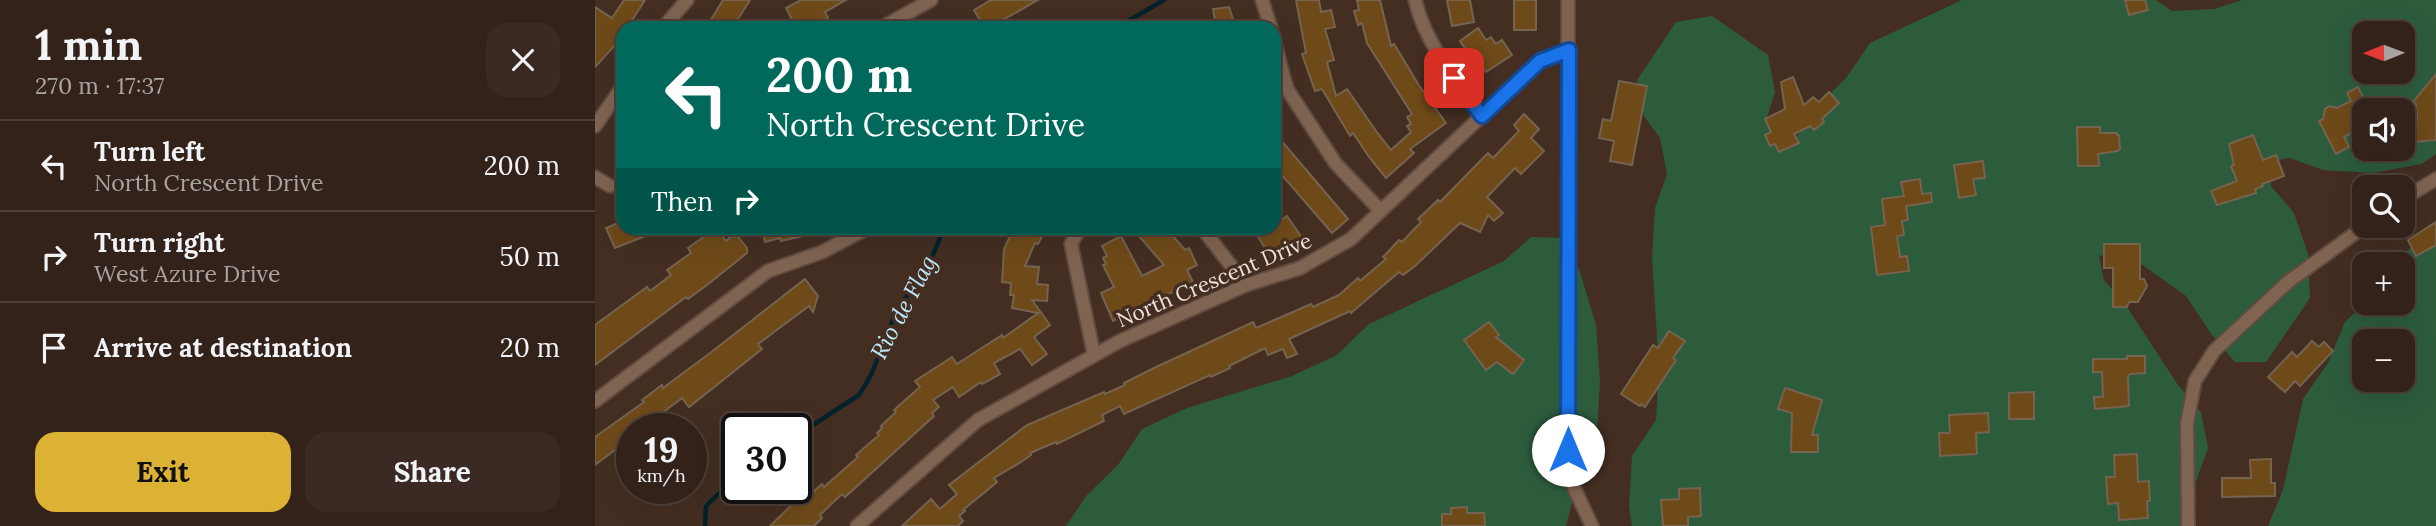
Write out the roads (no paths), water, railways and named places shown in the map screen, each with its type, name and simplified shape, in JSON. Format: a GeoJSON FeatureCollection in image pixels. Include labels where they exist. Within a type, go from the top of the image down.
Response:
{"type":"FeatureCollection","features":[{"type":"Feature","properties":{"kind":"street"},"geometry":{"type":"LineString","coordinates":[[669,21],[687,0]]}},
{"type":"Feature","properties":{"kind":"street"},"geometry":{"type":"LineString","coordinates":[[894,21],[932,0]]}},
{"type":"Feature","properties":{"kind":"street"},"geometry":{"type":"LineString","coordinates":[[1262,0],[1269,21]]}},
{"type":"Feature","properties":{"kind":"street"},"geometry":{"type":"LineString","coordinates":[[1415,0],[1428,37],[1482,116]]}},
{"type":"Feature","properties":{"kind":"street"},"geometry":{"type":"LineString","coordinates":[[1568,0],[1568,475],[1592,526]]}},
{"type":"Feature","properties":{"kind":"street","name":"North Crescent Drive"},"geometry":{"type":"LineString","coordinates":[[857,526],[978,420],[1120,341],[1246,285],[1300,268],[1351,239],[1540,61],[1569,50]]}},
{"type":"Feature","properties":{"kind":"street"},"geometry":{"type":"LineString","coordinates":[[1281,66],[1287,89],[1336,164],[1380,210]]}},
{"type":"Feature","properties":{"kind":"street"},"geometry":{"type":"LineString","coordinates":[[595,126],[616,96]]}},
{"type":"Feature","properties":{"kind":"street"},"geometry":{"type":"LineString","coordinates":[[595,177],[610,186]]}},
{"type":"Feature","properties":{"kind":"street"},"geometry":{"type":"LineString","coordinates":[[2415,192],[2436,179]]}},
{"type":"Feature","properties":{"kind":"street"},"geometry":{"type":"LineString","coordinates":[[595,401],[768,271],[822,252],[855,235]]}},
{"type":"Feature","properties":{"kind":"street"},"geometry":{"type":"LineString","coordinates":[[1076,235],[1071,244],[1094,355]]}},
{"type":"Feature","properties":{"kind":"street"},"geometry":{"type":"LineString","coordinates":[[1207,235],[1246,285]]}},
{"type":"Feature","properties":{"kind":"street"},"geometry":{"type":"LineString","coordinates":[[2187,526],[2187,423],[2195,381],[2214,351],[2288,282],[2352,235]]}},
{"type":"Feature","properties":{"kind":"waterway","name":"Rio de Flag"},"geometry":{"type":"LineString","coordinates":[[1128,21],[1164,0]]}},
{"type":"Feature","properties":{"kind":"waterway","name":"Rio de Flag"},"geometry":{"type":"LineString","coordinates":[[812,426],[859,395],[871,375],[896,312],[930,262],[941,235]]}},
{"type":"Feature","properties":{"kind":"waterway","name":"Rio de Flag"},"geometry":{"type":"LineString","coordinates":[[705,526],[706,506],[721,491]]}}]}
